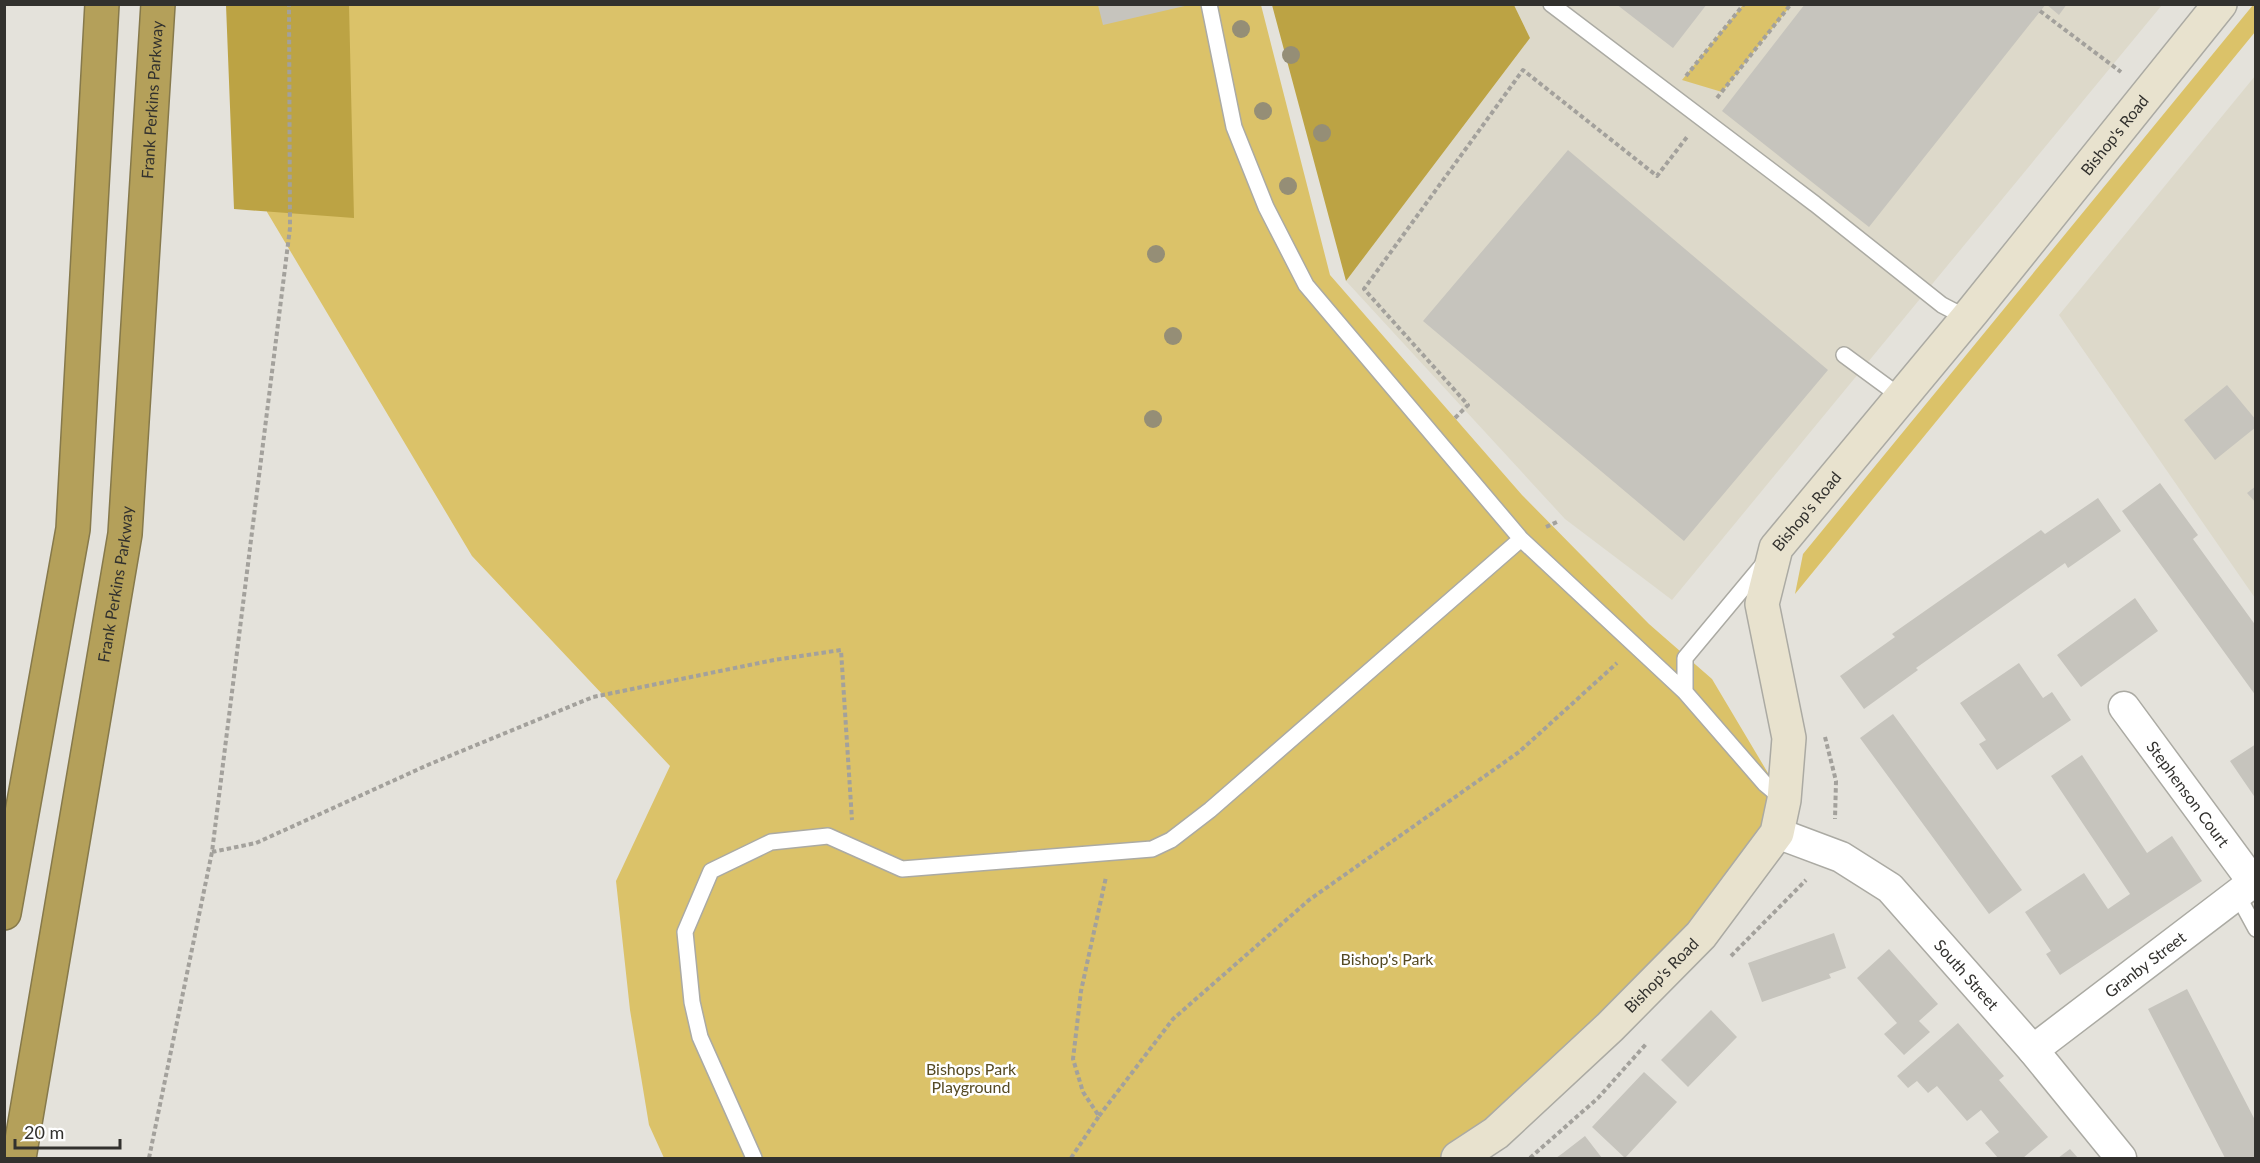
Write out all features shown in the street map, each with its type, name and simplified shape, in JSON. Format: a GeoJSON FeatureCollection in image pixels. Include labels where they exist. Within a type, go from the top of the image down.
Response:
{"type":"FeatureCollection","features":[{"type":"Feature","properties":{"kind":"highway"},"geometry":{"type":"LineString","coordinates":[[4,913],[73,529],[102,4]]}},
{"type":"Feature","properties":{"kind":"highway","name":"Frank Perkins Parkway"},"geometry":{"type":"LineString","coordinates":[[19,1158],[125,534],[158,4]]}},
{"type":"Feature","properties":{"kind":"street","name":"Bishop's Road"},"geometry":{"type":"LineString","coordinates":[[1458,1158],[1496,1133],[1610,1027],[1701,935],[1777,834],[1784,800],[1790,738],[1762,604],[1776,548],[1967,318],[2220,4]]}},
{"type":"Feature","properties":{"kind":"street","name":"Stephenson Court"},"geometry":{"type":"LineString","coordinates":[[2124,707],[2248,885]]}},
{"type":"Feature","properties":{"kind":"street","name":"South Street"},"geometry":{"type":"LineString","coordinates":[[1777,834],[1841,857],[1890,888],[2033,1050],[2121,1158]]}},
{"type":"Feature","properties":{"kind":"street","name":"Granby Street"},"geometry":{"type":"LineString","coordinates":[[2033,1050],[2248,885]]}},
{"type":"Feature","properties":{"kind":"lane"},"geometry":{"type":"LineString","coordinates":[[1209,4],[1234,127],[1266,207],[1306,285],[1521,539],[1685,692],[1766,784],[1784,800]]}},
{"type":"Feature","properties":{"kind":"lane"},"geometry":{"type":"LineString","coordinates":[[1551,4],[1942,305],[1967,318]]}},
{"type":"Feature","properties":{"kind":"lane"},"geometry":{"type":"LineString","coordinates":[[1844,355],[1901,397]]}},
{"type":"Feature","properties":{"kind":"lane"},"geometry":{"type":"LineString","coordinates":[[754,1158],[700,1037],[692,1002],[685,932],[711,871],[771,842],[828,836],[902,869],[1152,849],[1171,840],[1210,810],[1521,539]]}},
{"type":"Feature","properties":{"kind":"lane"},"geometry":{"type":"LineString","coordinates":[[1685,692],[1685,658],[1776,548]]}},
{"type":"Feature","properties":{"kind":"lane"},"geometry":{"type":"LineString","coordinates":[[2248,885],[2256,929]]}},
{"type":"Feature","properties":{"kind":"path"},"geometry":{"type":"LineString","coordinates":[[149,1158],[212,852],[290,228],[290,4]]}},
{"type":"Feature","properties":{"kind":"path"},"geometry":{"type":"LineString","coordinates":[[1672,96],[1744,4]]}},
{"type":"Feature","properties":{"kind":"path"},"geometry":{"type":"LineString","coordinates":[[1713,105],[1791,4]]}},
{"type":"Feature","properties":{"kind":"path"},"geometry":{"type":"LineString","coordinates":[[2040,11],[2129,77]]}},
{"type":"Feature","properties":{"kind":"path"},"geometry":{"type":"LineString","coordinates":[[1455,418],[1468,405],[1365,289],[1523,70],[1657,176]]}},
{"type":"Feature","properties":{"kind":"path"},"geometry":{"type":"LineString","coordinates":[[1071,1158],[1099,1116],[1173,1019],[1309,900],[1519,752],[1635,646]]}},
{"type":"Feature","properties":{"kind":"path"},"geometry":{"type":"LineString","coordinates":[[212,852],[255,843],[430,764],[593,697],[774,660],[842,650],[854,848]]}},
{"type":"Feature","properties":{"kind":"path"},"geometry":{"type":"LineString","coordinates":[[1099,1116],[1083,1092],[1073,1059],[1081,991],[1111,853]]}},
{"type":"Feature","properties":{"kind":"shaded area"},"geometry":{"type":"Polygon","coordinates":[[[226,5],[349,5],[354,218],[234,209],[226,5]]]}},
{"type":"Feature","properties":{"kind":"shaded area"},"geometry":{"type":"Polygon","coordinates":[[[1272,5],[1514,5],[1530,38],[1346,281],[1272,5]]]}},
{"type":"Feature","properties":{"kind":"shaded area"},"geometry":{"type":"Polygon","coordinates":[[[1514,5],[2162,5],[1672,600],[1565,519],[1346,281],[1530,38],[1514,5]]]}},
{"type":"Feature","properties":{"kind":"shaded area"},"geometry":{"type":"Polygon","coordinates":[[[2255,76],[2255,598],[2059,315],[2255,76]]]}},
{"type":"Feature","properties":{"kind":"green space"},"geometry":{"type":"Polygon","coordinates":[[[258,5],[1261,5],[1330,275],[1522,495],[1649,624],[1712,679],[1784,800],[1718,912],[1458,1158],[664,1158],[649,1125],[630,1010],[616,881],[670,766],[472,556],[267,212],[258,5]]]}},
{"type":"Feature","properties":{"kind":"green space"},"geometry":{"type":"Polygon","coordinates":[[[1743,5],[1791,5],[1722,92],[1682,80],[1743,5]]]}},
{"type":"Feature","properties":{"kind":"green space"},"geometry":{"type":"Polygon","coordinates":[[[2255,5],[2255,32],[1795,594],[1803,554],[2255,5]]]}},
{"type":"Feature","properties":{"kind":"building"},"geometry":{"type":"Polygon","coordinates":[[[1616,4],[1707,4],[1673,48],[1616,4]]]}},
{"type":"Feature","properties":{"kind":"building"},"geometry":{"type":"Polygon","coordinates":[[[1805,4],[2046,4],[1869,227],[1722,111],[1805,4]]]}},
{"type":"Feature","properties":{"kind":"building"},"geometry":{"type":"Polygon","coordinates":[[[2046,4],[2067,4],[2059,15],[2046,4]]]}},
{"type":"Feature","properties":{"kind":"building"},"geometry":{"type":"Polygon","coordinates":[[[1098,5],[1189,5],[1103,25],[1098,5]]]}},
{"type":"Feature","properties":{"kind":"building"},"geometry":{"type":"Polygon","coordinates":[[[1568,150],[1828,370],[1684,541],[1423,321],[1568,150]]]}},
{"type":"Feature","properties":{"kind":"building"},"geometry":{"type":"Polygon","coordinates":[[[2227,385],[2256,420],[2256,427],[2215,460],[2184,420],[2227,385]]]}},
{"type":"Feature","properties":{"kind":"building"},"geometry":{"type":"Polygon","coordinates":[[[2160,483],[2198,535],[2193,539],[2256,626],[2256,696],[2122,511],[2160,483]]]}},
{"type":"Feature","properties":{"kind":"building"},"geometry":{"type":"Polygon","coordinates":[[[2256,486],[2256,503],[2247,493],[2256,486]]]}},
{"type":"Feature","properties":{"kind":"building"},"geometry":{"type":"Polygon","coordinates":[[[2098,498],[2121,531],[2068,568],[2065,563],[1916,668],[1918,670],[1864,709],[1840,676],[1895,637],[1892,634],[2041,530],[2045,534],[2098,498]]]}},
{"type":"Feature","properties":{"kind":"building"},"geometry":{"type":"Polygon","coordinates":[[[2135,598],[2158,631],[2081,687],[2057,655],[2135,598]]]}},
{"type":"Feature","properties":{"kind":"building"},"geometry":{"type":"Polygon","coordinates":[[[2019,663],[2043,698],[2052,692],[2071,720],[1997,770],[1979,744],[1986,740],[1960,703],[2019,663]]]}},
{"type":"Feature","properties":{"kind":"building"},"geometry":{"type":"Polygon","coordinates":[[[1893,714],[2022,890],[1989,914],[1860,738],[1893,714]]]}},
{"type":"Feature","properties":{"kind":"building"},"geometry":{"type":"Polygon","coordinates":[[[2256,744],[2256,799],[2230,761],[2256,744]]]}},
{"type":"Feature","properties":{"kind":"building"},"geometry":{"type":"Polygon","coordinates":[[[2082,755],[2147,853],[2172,836],[2202,881],[2060,975],[2046,954],[2051,951],[2025,912],[2084,873],[2108,909],[2130,894],[2051,776],[2082,755]]]}},
{"type":"Feature","properties":{"kind":"building"},"geometry":{"type":"Polygon","coordinates":[[[1834,933],[1846,968],[1829,974],[1831,978],[1762,1002],[1748,963],[1834,933]]]}},
{"type":"Feature","properties":{"kind":"building"},"geometry":{"type":"Polygon","coordinates":[[[1889,949],[1938,1004],[1919,1021],[1930,1032],[1904,1055],[1884,1034],[1897,1023],[1857,978],[1889,949]]]}},
{"type":"Feature","properties":{"kind":"building"},"geometry":{"type":"Polygon","coordinates":[[[2187,989],[2256,1122],[2256,1158],[2225,1158],[2148,1009],[2187,989]]]}},
{"type":"Feature","properties":{"kind":"building"},"geometry":{"type":"Polygon","coordinates":[[[1711,1010],[1737,1037],[1688,1087],[1661,1060],[1711,1010]]]}},
{"type":"Feature","properties":{"kind":"building"},"geometry":{"type":"Polygon","coordinates":[[[1958,1023],[2004,1076],[1999,1080],[2048,1137],[2023,1158],[1998,1158],[1985,1143],[1999,1132],[1981,1110],[1967,1121],[1937,1086],[1928,1093],[1917,1081],[1908,1088],[1897,1076],[1958,1023]]]}},
{"type":"Feature","properties":{"kind":"building"},"geometry":{"type":"Polygon","coordinates":[[[1644,1072],[1677,1102],[1625,1158],[1592,1127],[1644,1072]]]}},
{"type":"Feature","properties":{"kind":"building"},"geometry":{"type":"Polygon","coordinates":[[[1585,1136],[1602,1158],[1556,1158],[1563,1153],[1585,1136]]]}},
{"type":"Feature","properties":{"kind":"building"},"geometry":{"type":"Polygon","coordinates":[[[2070,1149],[2078,1158],[2058,1158],[2070,1149]]]}},
{"type":"Feature","properties":{"kind":"park label","name":"Bishop's Park"},"geometry":{"type":"Point","coordinates":[1387,959]}},
{"type":"Feature","properties":{"kind":"park label","name":"Bishops Park Playground"},"geometry":{"type":"Point","coordinates":[971,1078]}}]}
